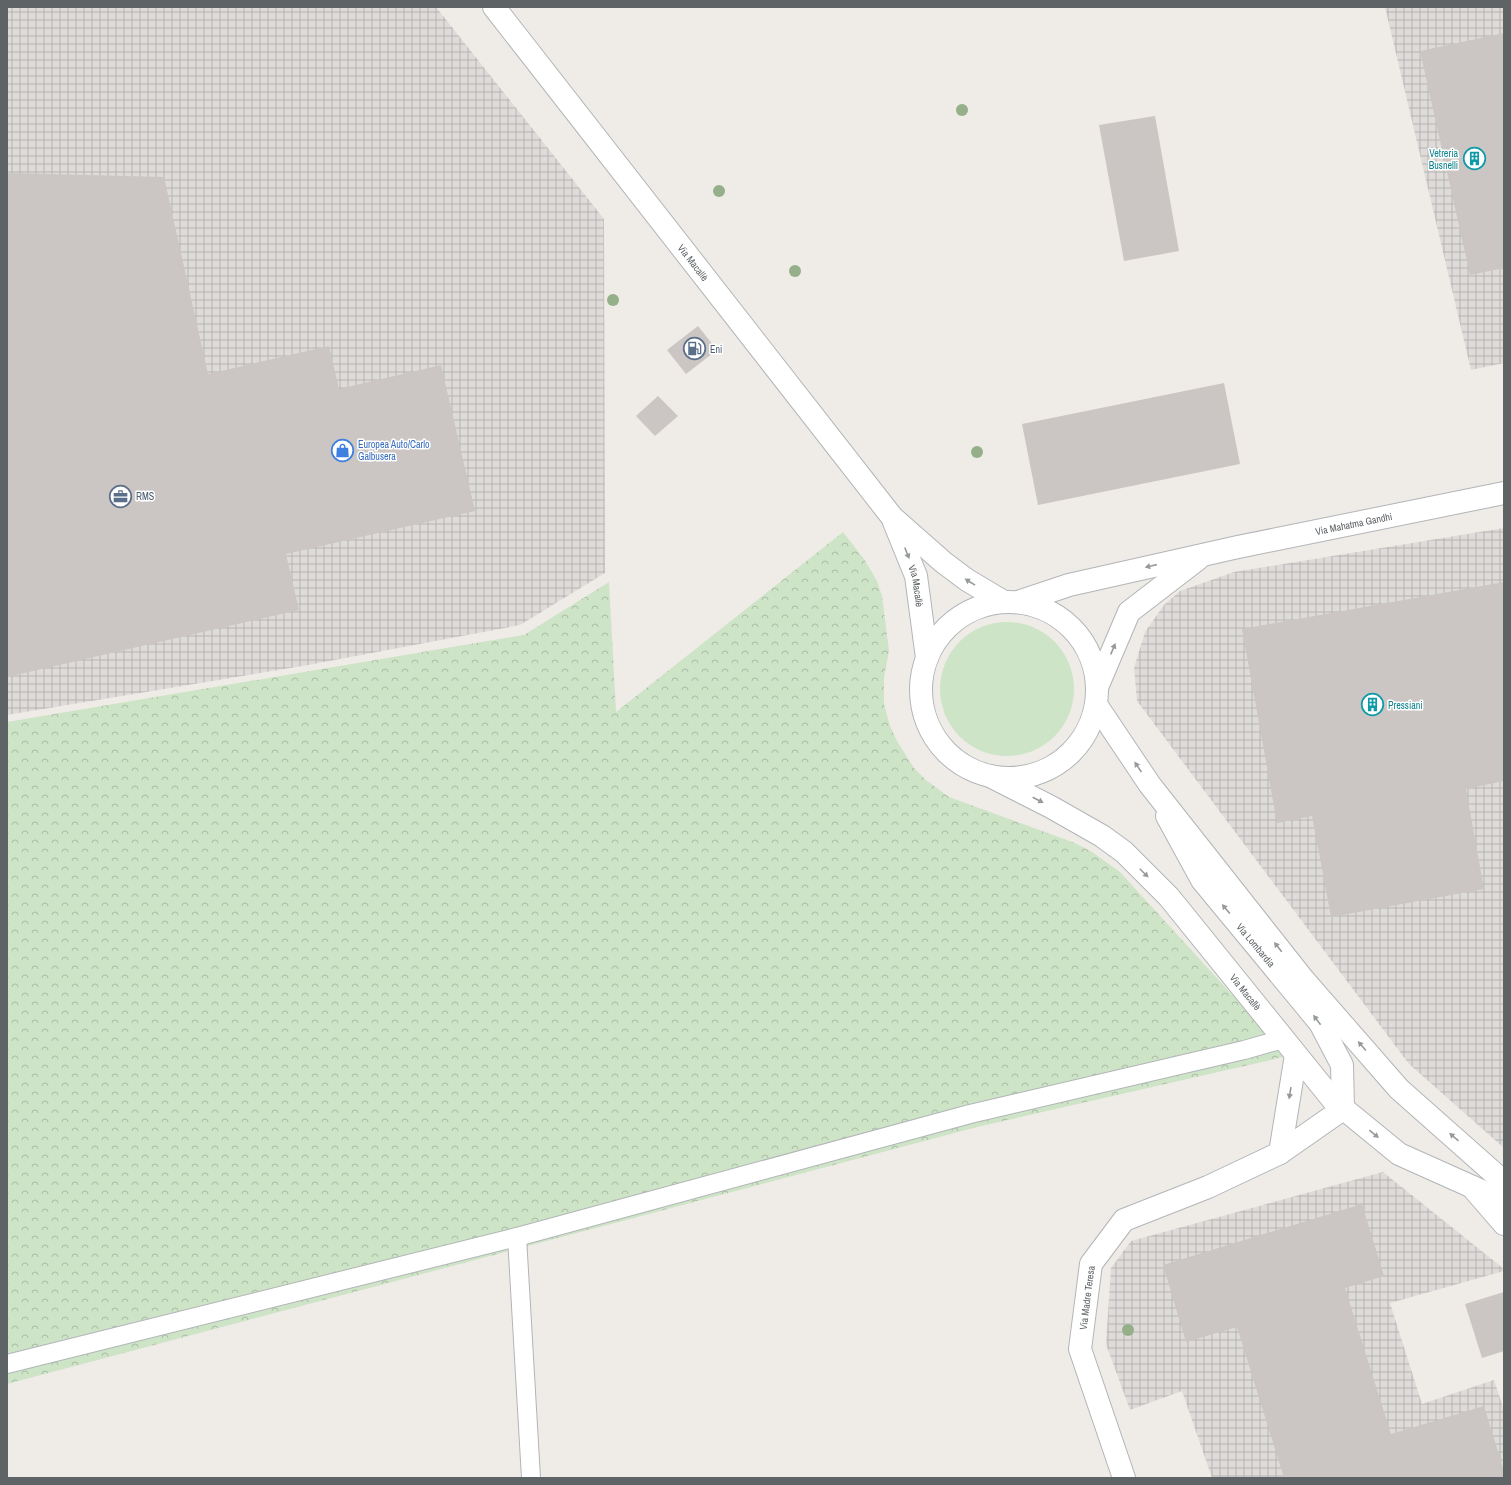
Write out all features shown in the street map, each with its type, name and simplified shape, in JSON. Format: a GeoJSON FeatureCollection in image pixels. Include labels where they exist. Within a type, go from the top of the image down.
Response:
{"type":"FeatureCollection","features":[{"type":"Feature","properties":{"kind":"street","name":"Via Macallè"},"geometry":{"type":"LineString","coordinates":[[494,7],[892,517],[961,576],[1011,602]]}},
{"type":"Feature","properties":{"kind":"street","name":"Via Mahatma Gandhi"},"geometry":{"type":"LineString","coordinates":[[927,658],[936,641],[949,626],[961,616],[975,609],[1011,602],[1069,585],[1203,555],[1504,493]]}},
{"type":"Feature","properties":{"kind":"street","name":"Via Macallè"},"geometry":{"type":"LineString","coordinates":[[892,517],[916,576],[927,658]]}},
{"type":"Feature","properties":{"kind":"street","name":"Via Mahatma Gandhi"},"geometry":{"type":"LineString","coordinates":[[990,776],[1022,778],[1044,771],[1069,756],[1081,742],[1089,728],[1097,695],[1129,612],[1203,555]]}},
{"type":"Feature","properties":{"kind":"street"},"geometry":{"type":"LineString","coordinates":[[1011,602],[1046,610],[1060,618],[1081,638],[1094,664],[1097,695],[1150,785],[1303,979],[1399,1089],[1504,1182]]}},
{"type":"Feature","properties":{"kind":"street"},"geometry":{"type":"LineString","coordinates":[[927,658],[922,674],[921,690],[922,706],[927,722],[938,742],[949,754],[961,764],[975,772],[990,776]]}},
{"type":"Feature","properties":{"kind":"street","name":"Via Macallè"},"geometry":{"type":"LineString","coordinates":[[990,776],[1102,836],[1124,852],[1169,897],[1333,1100],[1343,1109],[1399,1154],[1504,1201]]}},
{"type":"Feature","properties":{"kind":"street","name":"Via Lombardia"},"geometry":{"type":"LineString","coordinates":[[1150,785],[1202,880],[1320,1024],[1342,1065],[1343,1109]]}},
{"type":"Feature","properties":{"kind":"street"},"geometry":{"type":"LineString","coordinates":[[1280,1153],[1290,1047]]}},
{"type":"Feature","properties":{"kind":"street","name":"Via Madre Teresa"},"geometry":{"type":"LineString","coordinates":[[1124,1478],[1080,1348],[1091,1264],[1124,1220],[1208,1187],[1280,1153],[1343,1109]]}},
{"type":"Feature","properties":{"kind":"street"},"geometry":{"type":"LineString","coordinates":[[1483,1163],[1504,1170]]}},
{"type":"Feature","properties":{"kind":"street"},"geometry":{"type":"LineString","coordinates":[[1472,1187],[1504,1224]]}},
{"type":"Feature","properties":{"kind":"lane"},"geometry":{"type":"LineString","coordinates":[[7,1364],[517,1236],[970,1114],[1244,1050],[1290,1047]]}},
{"type":"Feature","properties":{"kind":"lane"},"geometry":{"type":"LineString","coordinates":[[517,1236],[531,1478]]}},
{"type":"Feature","properties":{"kind":"shaded area"},"geometry":{"type":"Polygon","coordinates":[[[7,7],[436,7],[604,219],[605,573],[520,625],[308,665],[7,715],[7,7]]]}},
{"type":"Feature","properties":{"kind":"shaded area"},"geometry":{"type":"Polygon","coordinates":[[[1385,7],[1504,7],[1504,363],[1471,370],[1385,7]]]}},
{"type":"Feature","properties":{"kind":"shaded area"},"geometry":{"type":"Polygon","coordinates":[[[1504,528],[1504,1148],[1409,1064],[1137,701],[1134,668],[1145,632],[1164,605],[1180,591],[1234,572],[1504,528]]]}},
{"type":"Feature","properties":{"kind":"shaded area"},"geometry":{"type":"Polygon","coordinates":[[[1383,1172],[1504,1269],[1504,1271],[1390,1303],[1422,1404],[1494,1380],[1504,1410],[1504,1478],[1212,1478],[1182,1391],[1130,1410],[1106,1344],[1111,1268],[1131,1241],[1383,1172]]]}},
{"type":"Feature","properties":{"kind":"green space"},"geometry":{"type":"Polygon","coordinates":[[[843,532],[864,559],[877,581],[882,596],[889,651],[884,677],[884,704],[890,726],[897,741],[914,768],[926,780],[949,797],[1075,843],[1092,852],[1120,872],[1288,1056],[977,1127],[7,1384],[7,722],[524,635],[609,582],[616,712],[843,532]]]}},
{"type":"Feature","properties":{"kind":"green space"},"geometry":{"type":"Polygon","coordinates":[[[1014,622],[1039,630],[1059,647],[1069,663],[1073,676],[1073,702],[1069,715],[1063,726],[1049,741],[1033,751],[1020,755],[1000,756],[975,748],[955,731],[945,715],[941,702],[940,682],[948,657],[965,637],[981,627],[994,623],[1014,622]]]}},
{"type":"Feature","properties":{"kind":"building","name":"Vetreria Busnelli"},"geometry":{"type":"Polygon","coordinates":[[[1504,33],[1504,268],[1470,275],[1420,51],[1504,33]]]}},
{"type":"Feature","properties":{"kind":"building"},"geometry":{"type":"Polygon","coordinates":[[[1155,116],[1179,251],[1124,261],[1099,125],[1155,116]]]}},
{"type":"Feature","properties":{"kind":"building","name":"RMS"},"geometry":{"type":"Polygon","coordinates":[[[7,173],[164,177],[208,374],[329,346],[339,389],[441,365],[475,511],[286,554],[299,610],[7,677],[7,173]]]}},
{"type":"Feature","properties":{"kind":"building"},"geometry":{"type":"Polygon","coordinates":[[[698,326],[717,350],[686,374],[667,350],[698,326]]]}},
{"type":"Feature","properties":{"kind":"building"},"geometry":{"type":"Polygon","coordinates":[[[1224,383],[1240,464],[1038,505],[1022,424],[1224,383]]]}},
{"type":"Feature","properties":{"kind":"building"},"geometry":{"type":"Polygon","coordinates":[[[658,396],[678,416],[655,436],[636,416],[658,396]]]}},
{"type":"Feature","properties":{"kind":"building","name":"Pressiani"},"geometry":{"type":"Polygon","coordinates":[[[1504,582],[1504,781],[1466,789],[1484,889],[1331,917],[1312,816],[1277,823],[1242,629],[1504,582]]]}},
{"type":"Feature","properties":{"kind":"building"},"geometry":{"type":"Polygon","coordinates":[[[1362,1204],[1384,1276],[1345,1288],[1391,1434],[1484,1406],[1504,1471],[1504,1478],[1284,1478],[1237,1327],[1186,1342],[1163,1265],[1362,1204]]]}},
{"type":"Feature","properties":{"kind":"building"},"geometry":{"type":"Polygon","coordinates":[[[1504,1292],[1504,1351],[1482,1358],[1465,1304],[1504,1292]]]}},
{"type":"Feature","properties":{"kind":"place","name":"Vetreria Busnelli"},"geometry":{"type":"Point","coordinates":[1474,159]}},
{"type":"Feature","properties":{"kind":"place","name":"Eni"},"geometry":{"type":"Point","coordinates":[694,349]}},
{"type":"Feature","properties":{"kind":"place","name":"Europea Auto/Carlo Galbusera"},"geometry":{"type":"Point","coordinates":[343,450]}},
{"type":"Feature","properties":{"kind":"place","name":"RMS"},"geometry":{"type":"Point","coordinates":[121,496]}},
{"type":"Feature","properties":{"kind":"place","name":"Pressiani"},"geometry":{"type":"Point","coordinates":[1372,705]}}]}
